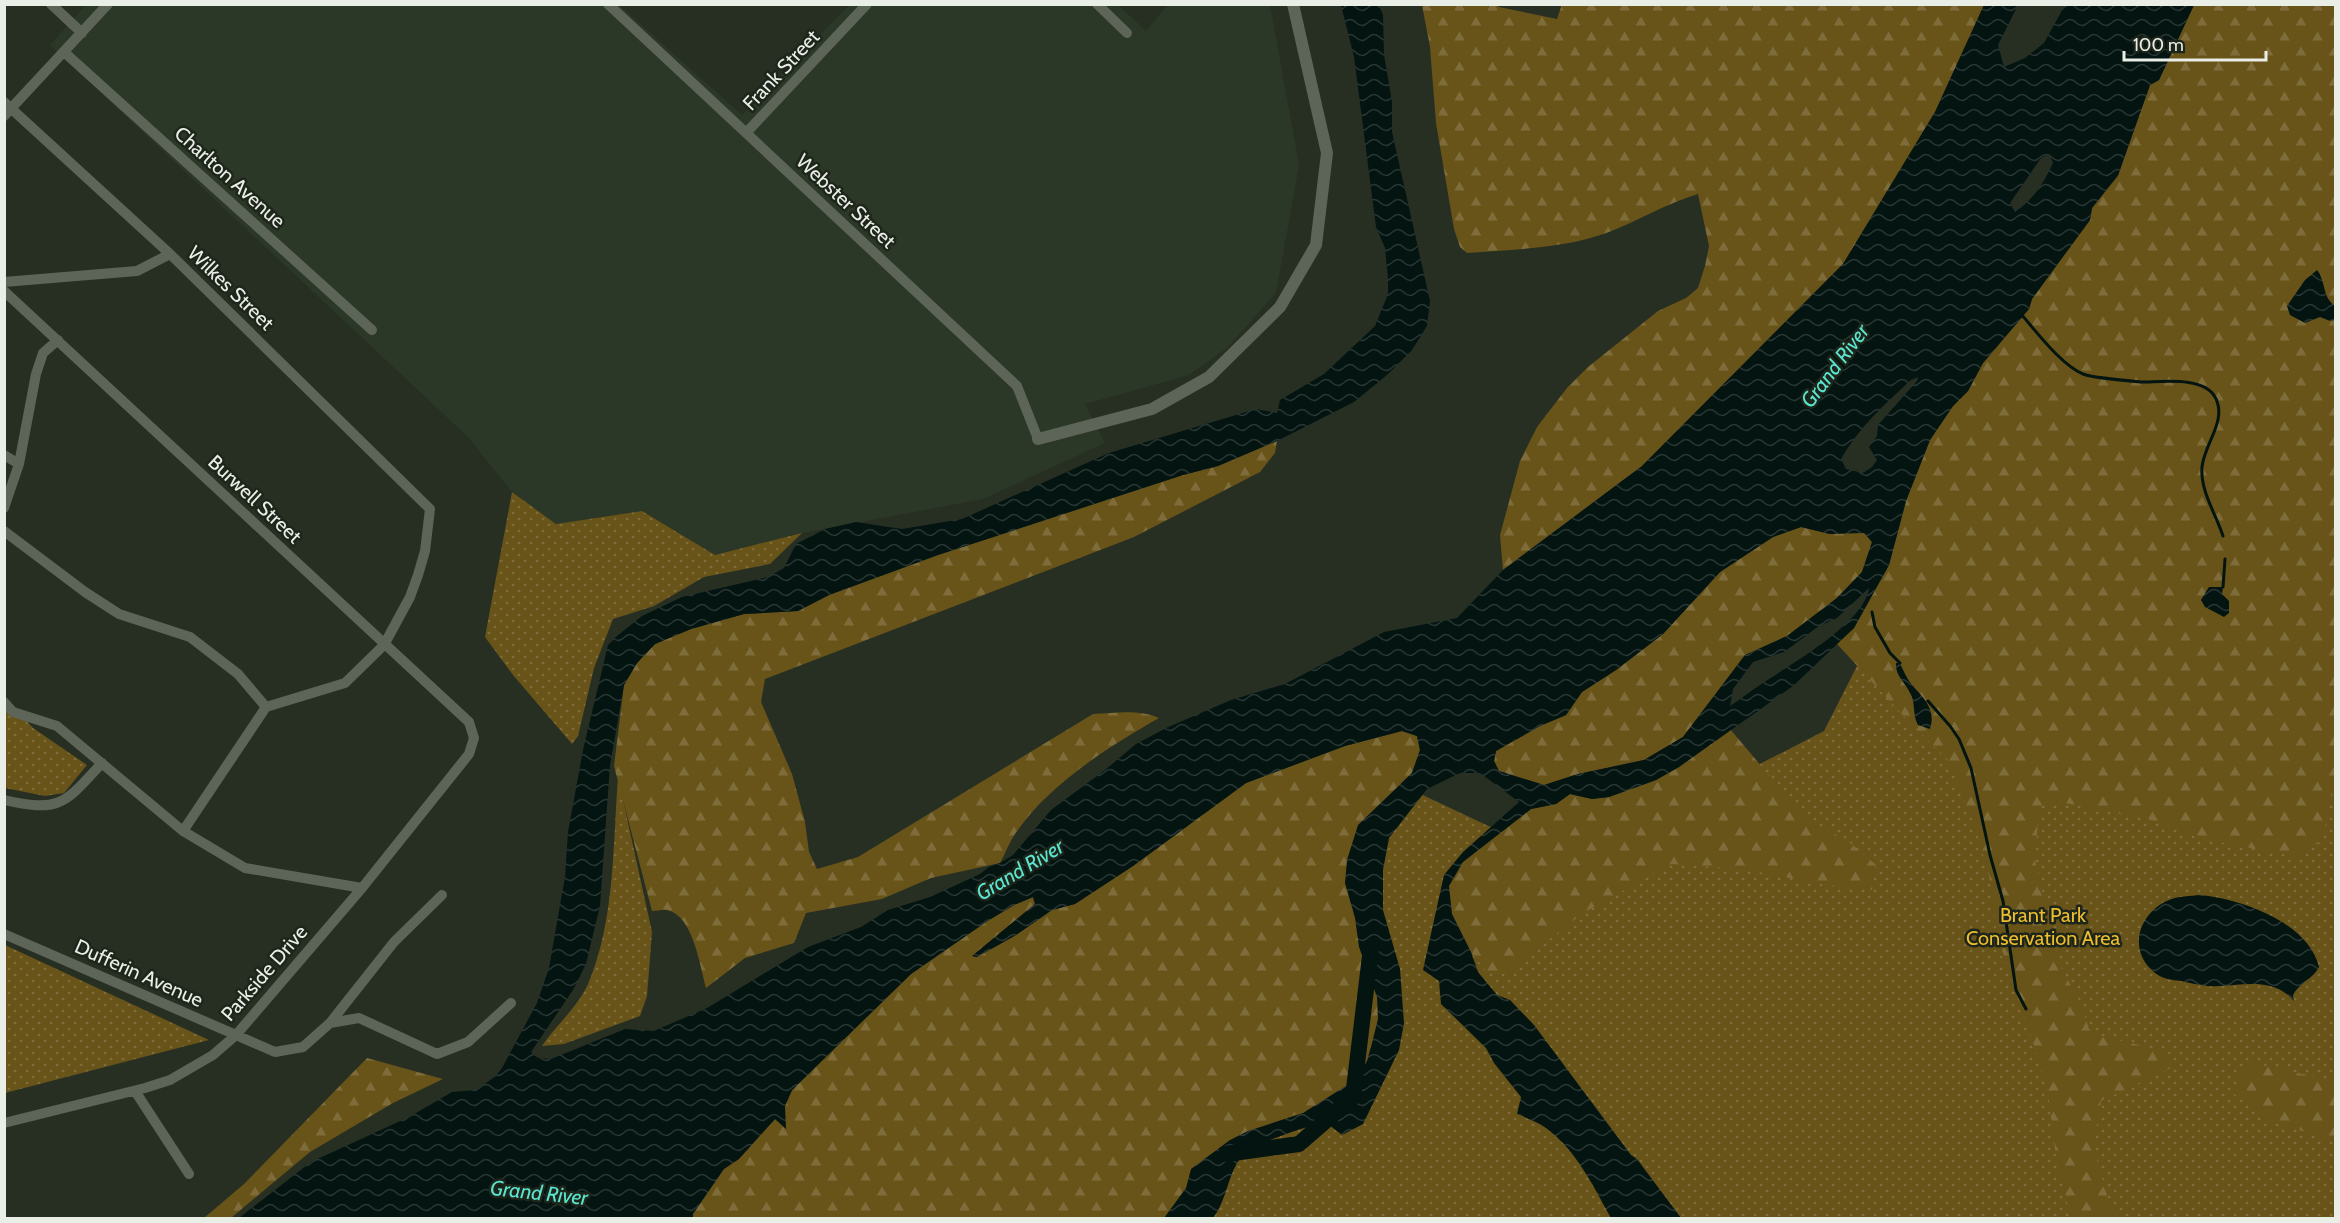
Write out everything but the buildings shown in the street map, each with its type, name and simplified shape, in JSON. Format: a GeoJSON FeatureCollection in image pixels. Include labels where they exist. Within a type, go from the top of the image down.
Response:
{"type":"FeatureCollection","features":[{"type":"Feature","properties":{"kind":"street"},"geometry":{"type":"LineString","coordinates":[[51,4],[82,33]]}},
{"type":"Feature","properties":{"kind":"street"},"geometry":{"type":"LineString","coordinates":[[7,109],[108,4]]}},
{"type":"Feature","properties":{"kind":"street","name":"Webster Street"},"geometry":{"type":"LineString","coordinates":[[608,4],[1017,386],[1038,439]]}},
{"type":"Feature","properties":{"kind":"street","name":"Frank Street"},"geometry":{"type":"LineString","coordinates":[[746,133],[867,4]]}},
{"type":"Feature","properties":{"kind":"street"},"geometry":{"type":"LineString","coordinates":[[1097,4],[1127,33]]}},
{"type":"Feature","properties":{"kind":"street"},"geometry":{"type":"LineString","coordinates":[[1038,439],[1152,409],[1209,377],[1280,307],[1316,245],[1327,153],[1293,4]]}},
{"type":"Feature","properties":{"kind":"street","name":"Charlton Avenue"},"geometry":{"type":"LineString","coordinates":[[64,52],[372,330]]}},
{"type":"Feature","properties":{"kind":"street","name":"Wilkes Street"},"geometry":{"type":"LineString","coordinates":[[7,109],[170,254],[428,505],[430,515],[425,551],[418,575],[410,597],[384,645]]}},
{"type":"Feature","properties":{"kind":"street"},"geometry":{"type":"LineString","coordinates":[[4,282],[137,271],[170,254]]}},
{"type":"Feature","properties":{"kind":"street","name":"Burwell Street"},"geometry":{"type":"LineString","coordinates":[[4,291],[469,722],[474,738]]}},
{"type":"Feature","properties":{"kind":"street"},"geometry":{"type":"LineString","coordinates":[[4,508],[19,464],[36,374],[43,353],[58,340]]}},
{"type":"Feature","properties":{"kind":"street"},"geometry":{"type":"LineString","coordinates":[[4,455],[19,464]]}},
{"type":"Feature","properties":{"kind":"street"},"geometry":{"type":"LineString","coordinates":[[4,531],[85,592],[119,614],[190,637],[238,674],[266,707]]}},
{"type":"Feature","properties":{"kind":"street"},"geometry":{"type":"LineString","coordinates":[[183,831],[266,707],[345,683],[384,645]]}},
{"type":"Feature","properties":{"kind":"street"},"geometry":{"type":"LineString","coordinates":[[4,702],[13,712],[57,726],[183,831],[245,868],[362,888]]}},
{"type":"Feature","properties":{"kind":"street","name":"Parkside Drive"},"geometry":{"type":"LineString","coordinates":[[4,1123],[135,1091],[170,1080],[213,1055],[236,1035],[362,888],[469,754],[474,738]]}},
{"type":"Feature","properties":{"kind":"street"},"geometry":{"type":"LineString","coordinates":[[4,800],[47,807],[71,798],[102,763]]}},
{"type":"Feature","properties":{"kind":"street","name":"Dufferin Avenue"},"geometry":{"type":"LineString","coordinates":[[4,934],[275,1052],[303,1047],[330,1023],[394,942],[442,895]]}},
{"type":"Feature","properties":{"kind":"street"},"geometry":{"type":"LineString","coordinates":[[330,1023],[359,1018],[437,1054],[468,1042],[511,1003]]}},
{"type":"Feature","properties":{"kind":"street"},"geometry":{"type":"LineString","coordinates":[[135,1091],[189,1174]]}},
{"type":"Feature","properties":{"kind":"shaded area"},"geometry":{"type":"Polygon","coordinates":[[[86,5],[619,5],[742,115],[849,5],[1118,5],[1146,31],[1168,5],[1270,5],[1299,165],[1276,293],[1227,348],[1189,375],[1085,404],[1105,443],[983,499],[802,533],[715,555],[642,511],[556,524],[512,492],[468,437],[50,45],[86,5]]]}},
{"type":"Feature","properties":{"kind":"green space"},"geometry":{"type":"Polygon","coordinates":[[[1562,4],[1984,5],[1935,112],[1843,264],[1642,466],[1503,570],[1500,535],[1520,461],[1537,427],[1567,388],[1588,367],[1658,311],[1686,298],[1698,288],[1709,246],[1698,194],[1592,238],[1539,247],[1467,253],[1460,247],[1454,229],[1436,123],[1430,47],[1422,5],[1497,5],[1557,19],[1562,4]]]}},
{"type":"Feature","properties":{"kind":"green space"},"geometry":{"type":"Polygon","coordinates":[[[2194,5],[2335,5],[2336,765],[2323,840],[2298,857],[2214,841],[2148,819],[2060,802],[2039,806],[2035,861],[2059,964],[2081,1004],[2089,1029],[2097,1035],[2168,1052],[2171,1068],[2101,1101],[2093,1146],[2108,1199],[2118,1218],[2071,1218],[2056,1157],[2047,1085],[1997,935],[1989,875],[1976,830],[1948,760],[1910,723],[1837,644],[1854,628],[1889,565],[1906,501],[1930,440],[1953,406],[1968,391],[1983,363],[2029,309],[2032,299],[2090,220],[2092,208],[2118,176],[2150,85],[2159,80],[2194,5]]]}},
{"type":"Feature","properties":{"kind":"green space","name":"Brant Park Conservation Area"},"geometry":{"type":"Polygon","coordinates":[[[2335,332],[2335,1218],[609,1218],[1376,773],[1567,863],[1824,731],[1957,469],[2335,332]]]}},
{"type":"Feature","properties":{"kind":"green space"},"geometry":{"type":"Polygon","coordinates":[[[1277,441],[1275,453],[1260,472],[1134,537],[765,679],[761,702],[792,774],[805,822],[809,852],[817,869],[858,857],[1093,714],[1135,713],[1159,718],[1080,768],[1044,799],[1013,837],[1000,863],[931,878],[882,899],[806,913],[794,943],[745,958],[706,988],[694,943],[683,921],[676,914],[667,910],[652,911],[614,766],[624,685],[637,663],[655,644],[691,629],[744,614],[798,611],[829,595],[938,555],[1183,475],[1218,466],[1277,441]]]}},
{"type":"Feature","properties":{"kind":"green space"},"geometry":{"type":"Polygon","coordinates":[[[512,492],[556,524],[642,511],[715,555],[802,533],[770,564],[704,577],[654,606],[613,619],[594,668],[578,736],[572,744],[513,675],[485,637],[512,492]]]}},
{"type":"Feature","properties":{"kind":"green space"},"geometry":{"type":"Polygon","coordinates":[[[1801,527],[1830,534],[1864,532],[1872,542],[1862,572],[1837,598],[1787,636],[1745,655],[1683,737],[1644,760],[1578,774],[1544,785],[1499,771],[1494,761],[1496,751],[1540,726],[1566,715],[1582,692],[1616,670],[1663,634],[1720,572],[1773,537],[1801,527]]]}},
{"type":"Feature","properties":{"kind":"green space"},"geometry":{"type":"Polygon","coordinates":[[[4,697],[33,728],[87,765],[64,793],[45,796],[5,788],[4,697]]]}},
{"type":"Feature","properties":{"kind":"green space"},"geometry":{"type":"Polygon","coordinates":[[[1730,729],[1806,819],[1848,841],[1876,865],[1872,890],[1822,884],[1743,869],[1671,864],[1583,913],[1540,947],[1511,975],[1486,971],[1471,952],[1452,914],[1449,886],[1463,862],[1531,809],[1556,804],[1570,794],[1592,799],[1609,797],[1656,780],[1679,767],[1730,729]]]}},
{"type":"Feature","properties":{"kind":"green space"},"geometry":{"type":"Polygon","coordinates":[[[1402,731],[1417,736],[1420,750],[1412,773],[1358,825],[1345,883],[1355,918],[1359,947],[1377,997],[1378,1019],[1367,1061],[1357,1079],[1320,1104],[1280,1121],[1191,1169],[1186,1188],[1164,1218],[693,1218],[693,1214],[724,1169],[739,1159],[775,1119],[785,1128],[785,1106],[792,1090],[911,974],[986,922],[1014,905],[1033,897],[1035,904],[973,956],[977,957],[1016,935],[1052,910],[1075,904],[1133,866],[1246,783],[1345,746],[1402,731]]]}},
{"type":"Feature","properties":{"kind":"green space"},"geometry":{"type":"Polygon","coordinates":[[[618,777],[652,932],[647,996],[640,1016],[564,1044],[542,1046],[583,993],[597,960],[608,909],[618,777]]]}},
{"type":"Feature","properties":{"kind":"green space"},"geometry":{"type":"Polygon","coordinates":[[[5,945],[209,1040],[5,1093],[5,945]]]}},
{"type":"Feature","properties":{"kind":"green space"},"geometry":{"type":"Polygon","coordinates":[[[367,1058],[443,1079],[393,1103],[310,1152],[231,1218],[204,1218],[244,1184],[367,1058]]]}},
{"type":"Feature","properties":{"kind":"green space"},"geometry":{"type":"Polygon","coordinates":[[[2251,1063],[2335,1081],[2335,1142],[2269,1120],[2233,1093],[2242,1070],[2251,1063]]]}},
{"type":"Feature","properties":{"kind":"water"},"geometry":{"type":"Polygon","coordinates":[[[1341,5],[1379,5],[1383,15],[1384,55],[1392,102],[1392,132],[1430,301],[1427,326],[1412,350],[1387,375],[1354,402],[1277,441],[1218,466],[1183,475],[938,555],[829,595],[798,611],[744,614],[691,629],[655,644],[637,663],[624,685],[610,765],[600,906],[586,964],[573,990],[531,1052],[538,1058],[551,1059],[625,1029],[654,1031],[707,1008],[808,947],[861,927],[888,910],[930,897],[1000,863],[1013,855],[1051,810],[1136,744],[1166,728],[1231,700],[1285,684],[1384,632],[1457,618],[1503,570],[1642,466],[1843,264],[1935,112],[1984,5],[2018,5],[1998,45],[2004,67],[2025,58],[2044,43],[2065,5],[2194,5],[2159,80],[2150,85],[2118,175],[2092,208],[2090,220],[2032,299],[2029,309],[1983,363],[1968,391],[1953,406],[1930,440],[1906,501],[1889,565],[1854,628],[1793,686],[1679,767],[1656,780],[1609,797],[1592,799],[1570,794],[1556,804],[1531,809],[1463,862],[1449,886],[1452,914],[1478,972],[1497,995],[1510,1000],[1534,1025],[1681,1218],[1611,1218],[1591,1182],[1567,1147],[1543,1126],[1517,1114],[1521,1097],[1494,1063],[1486,1048],[1441,1004],[1439,981],[1423,970],[1444,875],[1463,852],[1519,802],[1480,773],[1460,773],[1427,789],[1389,838],[1383,870],[1383,910],[1400,969],[1404,1023],[1399,1050],[1363,1124],[1342,1135],[1324,1121],[1264,1143],[1252,1149],[1237,1163],[1213,1218],[1164,1218],[1186,1188],[1191,1169],[1230,1140],[1248,1131],[1303,1113],[1357,1079],[1367,1061],[1378,1019],[1377,997],[1359,947],[1355,918],[1345,883],[1347,860],[1358,825],[1412,773],[1420,750],[1417,736],[1402,731],[1345,746],[1246,783],[1133,866],[1075,904],[1052,910],[1016,935],[977,957],[972,956],[1035,904],[1033,897],[1014,905],[986,922],[911,974],[792,1090],[785,1106],[786,1129],[775,1119],[739,1159],[724,1169],[693,1214],[693,1218],[239,1218],[311,1162],[409,1117],[452,1092],[476,1090],[496,1076],[502,1068],[537,1003],[549,968],[565,877],[568,832],[583,750],[608,645],[642,616],[682,597],[768,577],[784,568],[796,544],[825,529],[856,522],[902,529],[962,519],[1109,453],[1256,409],[1277,413],[1280,400],[1324,374],[1375,326],[1388,294],[1388,279],[1385,248],[1376,227],[1354,57],[1341,5]],[[2049,154],[2041,158],[2010,203],[2015,212],[2028,202],[2046,178],[2053,163],[2049,154]],[[1918,377],[1911,380],[1873,417],[1848,447],[1841,459],[1846,469],[1863,473],[1872,467],[1877,460],[1869,447],[1877,436],[1878,425],[1918,377]],[[1801,527],[1773,537],[1720,572],[1663,634],[1616,670],[1582,692],[1566,715],[1540,726],[1496,751],[1494,761],[1499,771],[1544,785],[1578,774],[1644,760],[1683,737],[1745,655],[1787,636],[1837,598],[1862,572],[1872,542],[1864,533],[1830,534],[1801,527]],[[1869,588],[1837,618],[1819,626],[1784,652],[1753,662],[1733,689],[1730,706],[1806,655],[1840,629],[1864,601],[1869,588]]]}},
{"type":"Feature","properties":{"kind":"water"},"geometry":{"type":"Polygon","coordinates":[[[2317,270],[2328,298],[2335,306],[2335,320],[2330,321],[2320,317],[2305,323],[2290,315],[2287,306],[2305,280],[2317,270]]]}},
{"type":"Feature","properties":{"kind":"water"},"geometry":{"type":"Polygon","coordinates":[[[2209,587],[2223,587],[2222,594],[2229,601],[2229,613],[2224,617],[2205,607],[2201,600],[2209,587]]]}},
{"type":"Feature","properties":{"kind":"water"},"geometry":{"type":"Polygon","coordinates":[[[1896,663],[1900,663],[1909,681],[1926,702],[1931,714],[1930,729],[1918,725],[1912,697],[1899,675],[1896,663]]]}},
{"type":"Feature","properties":{"kind":"water"},"geometry":{"type":"Polygon","coordinates":[[[2200,895],[2216,897],[2253,908],[2287,925],[2302,937],[2319,967],[2293,995],[2294,1001],[2285,993],[2264,985],[2208,986],[2168,979],[2155,973],[2146,964],[2139,944],[2140,933],[2150,914],[2158,906],[2172,899],[2200,895]]]}},
{"type":"Feature","properties":{"kind":"waterway"},"geometry":{"type":"LineString","coordinates":[[2021,314],[2058,356],[2083,374],[2142,382],[2192,383],[2209,390],[2215,397],[2219,414],[2204,458],[2202,476],[2206,494],[2223,536]]}},
{"type":"Feature","properties":{"kind":"waterway"},"geometry":{"type":"LineString","coordinates":[[2223,587],[2225,559]]}},
{"type":"Feature","properties":{"kind":"waterway"},"geometry":{"type":"LineString","coordinates":[[1872,612],[1875,627],[1890,653],[1900,663]]}},
{"type":"Feature","properties":{"kind":"waterway"},"geometry":{"type":"LineString","coordinates":[[1928,701],[1959,739],[1971,768],[1990,855],[2003,901],[2016,990],[2026,1009]]}},
{"type":"Feature","properties":{"kind":"waterway","name":"Grand River"},"geometry":{"type":"LineString","coordinates":[[1226,1154],[1299,1144],[1353,1097],[1371,948]]}}]}
